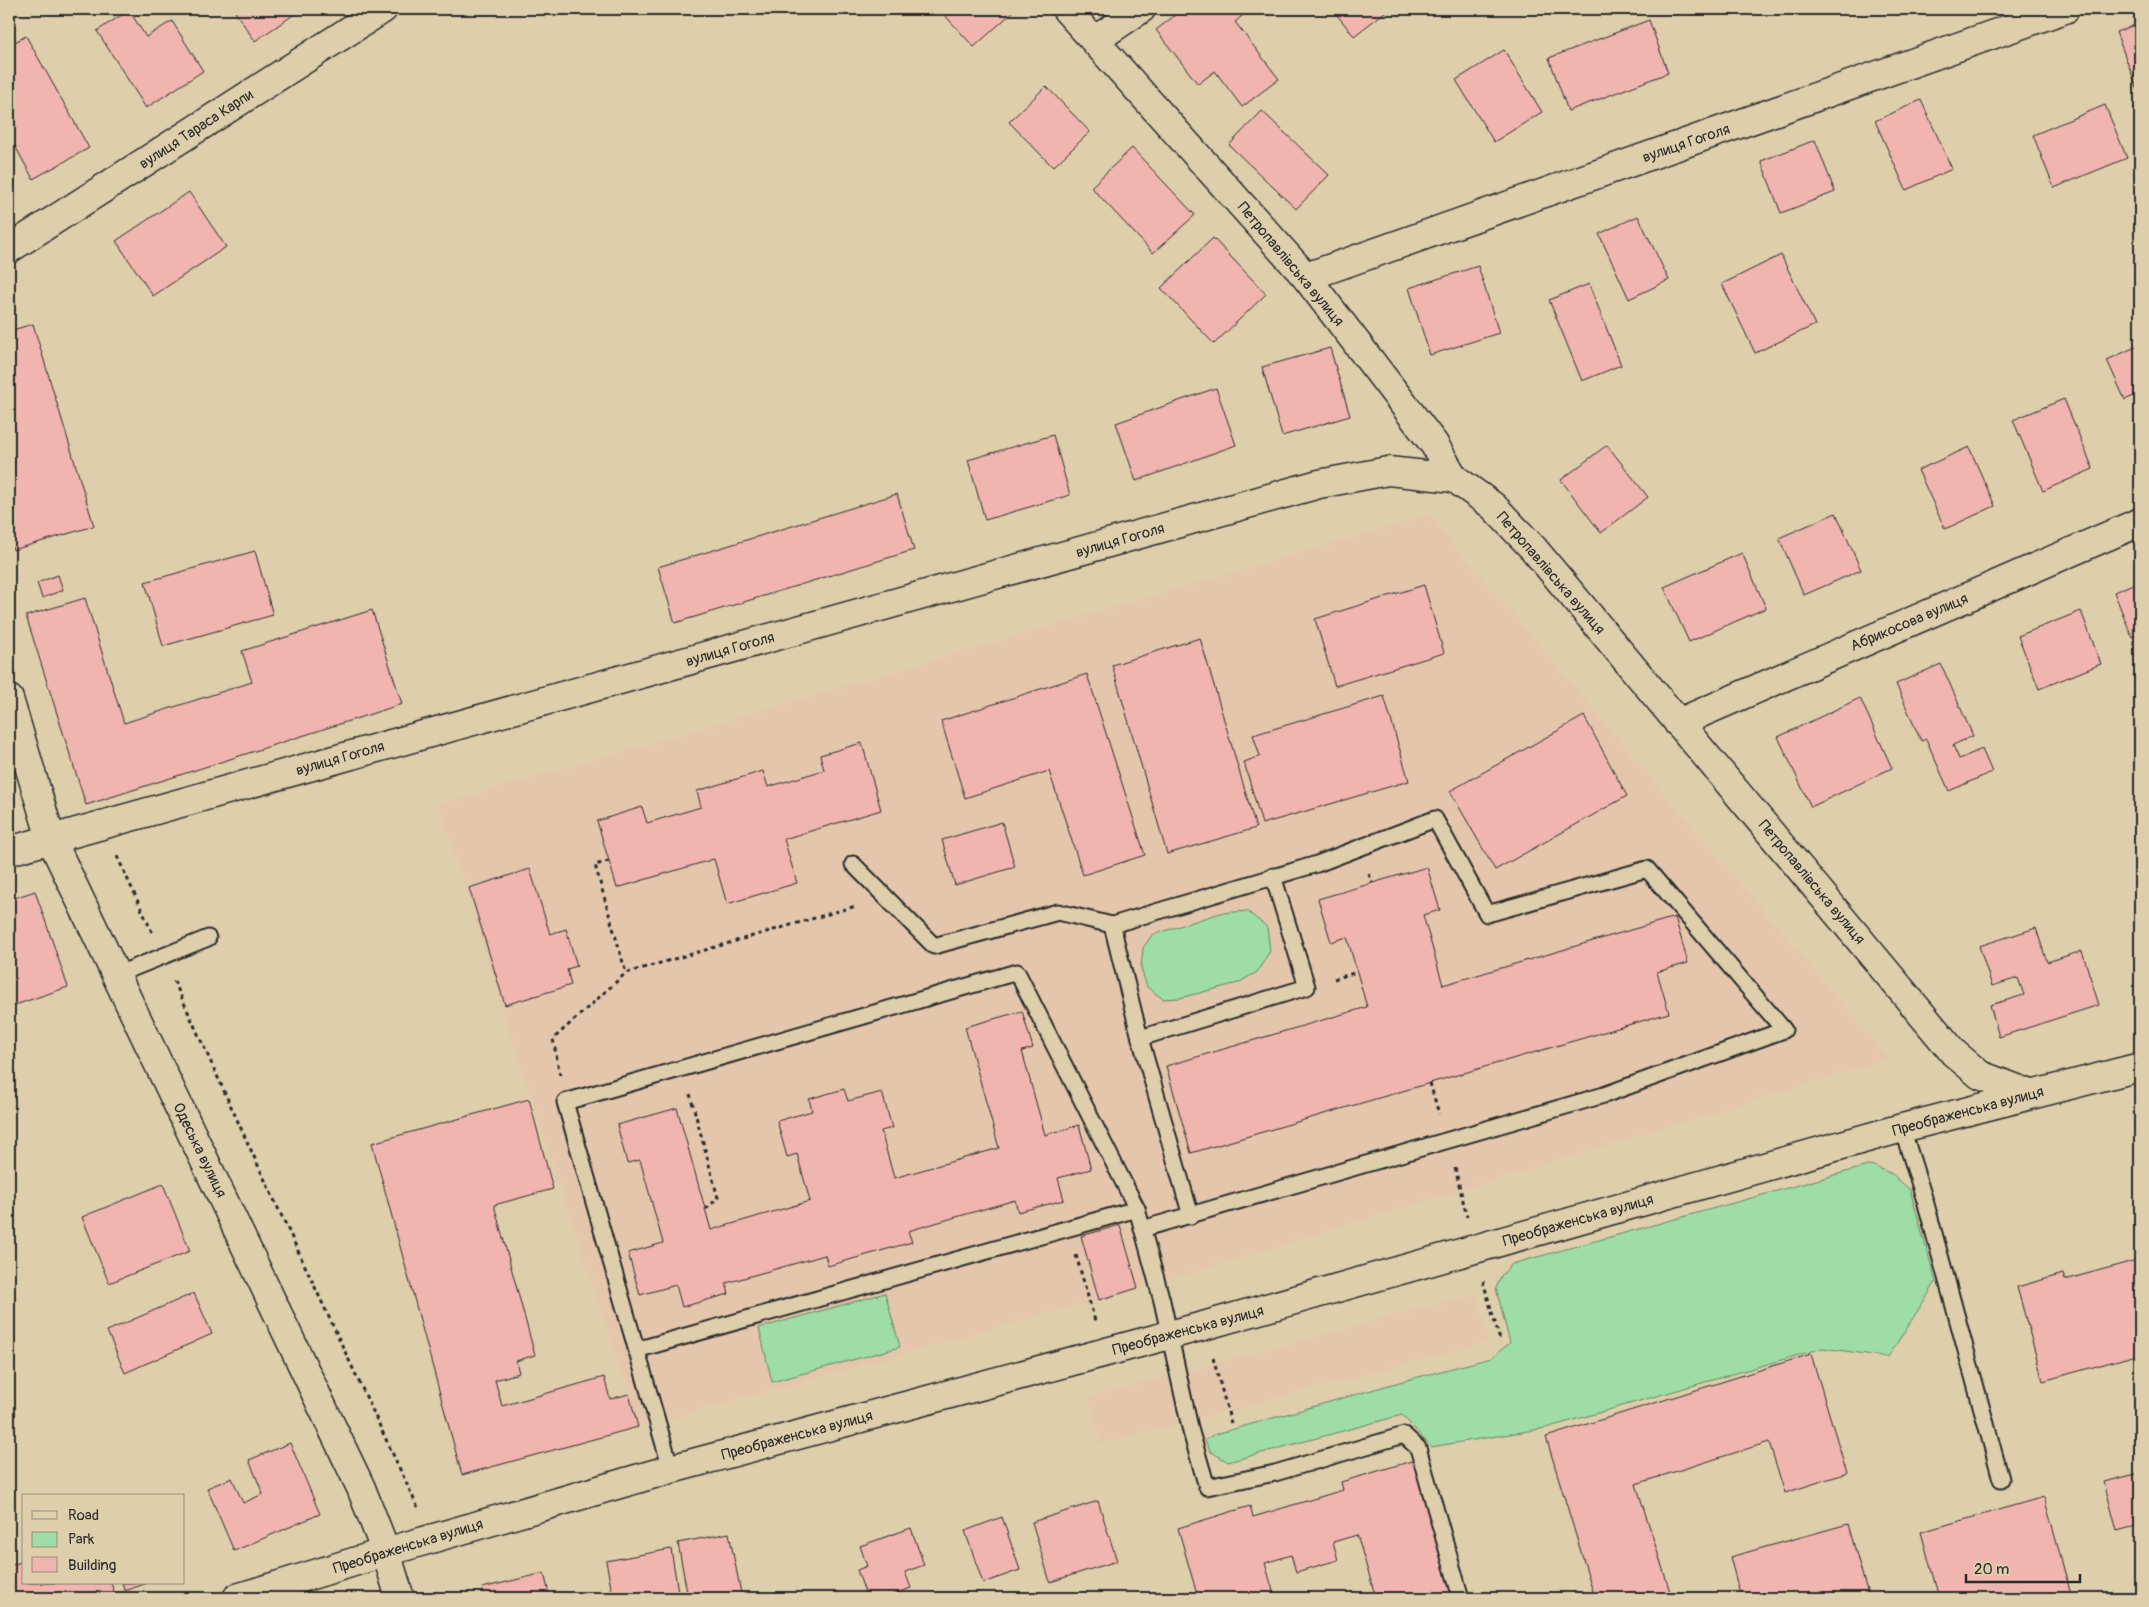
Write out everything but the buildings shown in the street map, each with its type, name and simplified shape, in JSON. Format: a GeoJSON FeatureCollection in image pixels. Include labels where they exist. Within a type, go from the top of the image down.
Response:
{"type":"FeatureCollection","features":[{"type":"Feature","properties":{"kind":"main road","name":"вулиця Тараса Карпи"},"geometry":{"type":"LineString","coordinates":[[9,249],[383,9]]}},
{"type":"Feature","properties":{"kind":"main road","name":"Петропавлівська вулиця"},"geometry":{"type":"LineString","coordinates":[[1066,9],[1306,277],[1434,444],[1454,478],[1493,506],[1533,548],[1954,1053],[1980,1075],[2031,1094]]}},
{"type":"Feature","properties":{"kind":"main road"},"geometry":{"type":"LineString","coordinates":[[1095,40],[1141,9]]}},
{"type":"Feature","properties":{"kind":"main road","name":"вулиця Гоголя"},"geometry":{"type":"LineString","coordinates":[[1306,277],[2065,9]]}},
{"type":"Feature","properties":{"kind":"main road","name":"вулиця Гоголя"},"geometry":{"type":"LineString","coordinates":[[9,851],[1319,484],[1388,471],[1454,478]]}},
{"type":"Feature","properties":{"kind":"main road","name":"Абрикосова вулиця"},"geometry":{"type":"LineString","coordinates":[[1678,723],[2140,522]]}},
{"type":"Feature","properties":{"kind":"main road","name":"Одеська вулиця"},"geometry":{"type":"LineString","coordinates":[[9,699],[51,839],[361,1488],[386,1552],[400,1598]]}},
{"type":"Feature","properties":{"kind":"main road","name":"Преображенська вулиця"},"geometry":{"type":"LineString","coordinates":[[237,1598],[670,1468],[1170,1335],[1902,1128],[2140,1066]]}},
{"type":"Feature","properties":{"kind":"lane"},"geometry":{"type":"LineString","coordinates":[[853,864],[934,946],[1058,912],[1112,925],[1316,864],[1435,819],[1487,914],[1647,869],[1784,1030],[1604,1095],[1142,1229]]}},
{"type":"Feature","properties":{"kind":"lane"},"geometry":{"type":"LineString","coordinates":[[1140,1038],[1307,986],[1273,876]]}},
{"type":"Feature","properties":{"kind":"lane"},"geometry":{"type":"LineString","coordinates":[[1112,925],[1140,1038],[1190,1216]]}},
{"type":"Feature","properties":{"kind":"lane"},"geometry":{"type":"LineString","coordinates":[[116,975],[208,938]]}},
{"type":"Feature","properties":{"kind":"lane"},"geometry":{"type":"LineString","coordinates":[[670,1468],[565,1102],[1017,972],[1137,1209],[1170,1335],[1190,1432],[1207,1487],[1275,1472],[1404,1435],[1418,1448],[1461,1598]]}},
{"type":"Feature","properties":{"kind":"lane"},"geometry":{"type":"LineString","coordinates":[[1902,1128],[1926,1204],[2001,1479]]}},
{"type":"Feature","properties":{"kind":"lane"},"geometry":{"type":"LineString","coordinates":[[636,1350],[1137,1209]]}},
{"type":"Feature","properties":{"kind":"path"},"geometry":{"type":"LineString","coordinates":[[103,824],[245,1138],[431,1539]]}},
{"type":"Feature","properties":{"kind":"path"},"geometry":{"type":"LineString","coordinates":[[609,861],[595,865],[626,973]]}},
{"type":"Feature","properties":{"kind":"path"},"geometry":{"type":"LineString","coordinates":[[565,1102],[553,1039],[626,973],[886,897]]}},
{"type":"Feature","properties":{"kind":"path"},"geometry":{"type":"LineString","coordinates":[[683,1069],[718,1198],[706,1209]]}},
{"type":"Feature","properties":{"kind":"path"},"geometry":{"type":"LineString","coordinates":[[1430,1083],[1437,1106]]}},
{"type":"Feature","properties":{"kind":"path"},"geometry":{"type":"LineString","coordinates":[[1460,1184],[1464,1207]]}},
{"type":"Feature","properties":{"kind":"path"},"geometry":{"type":"LineString","coordinates":[[1068,1228],[1095,1321]]}},
{"type":"Feature","properties":{"kind":"path"},"geometry":{"type":"LineString","coordinates":[[1482,1276],[1500,1340]]}},
{"type":"Feature","properties":{"kind":"shaded area"},"geometry":{"type":"Polygon","coordinates":[[[1429,515],[1889,1059],[1158,1283],[638,1427],[629,1394],[526,1082],[439,805],[1429,515]]]}},
{"type":"Feature","properties":{"kind":"shaded area"},"geometry":{"type":"Polygon","coordinates":[[[1476,1294],[1489,1342],[1101,1444],[1089,1397],[1476,1294]]]}},
{"type":"Feature","properties":{"kind":"green space"},"geometry":{"type":"Polygon","coordinates":[[[1247,911],[1267,927],[1270,951],[1257,972],[1238,983],[1180,998],[1163,999],[1147,987],[1141,968],[1143,948],[1152,935],[1220,913],[1247,911]]]}},
{"type":"Feature","properties":{"kind":"green space"},"geometry":{"type":"Polygon","coordinates":[[[1871,1165],[1892,1174],[1910,1190],[1936,1282],[1888,1357],[1823,1348],[1546,1428],[1431,1447],[1402,1415],[1228,1462],[1210,1451],[1205,1440],[1213,1435],[1491,1358],[1510,1343],[1496,1288],[1501,1276],[1512,1264],[1871,1165]]]}},
{"type":"Feature","properties":{"kind":"green space"},"geometry":{"type":"Polygon","coordinates":[[[885,1293],[900,1347],[772,1382],[759,1328],[885,1293]]]}}]}
